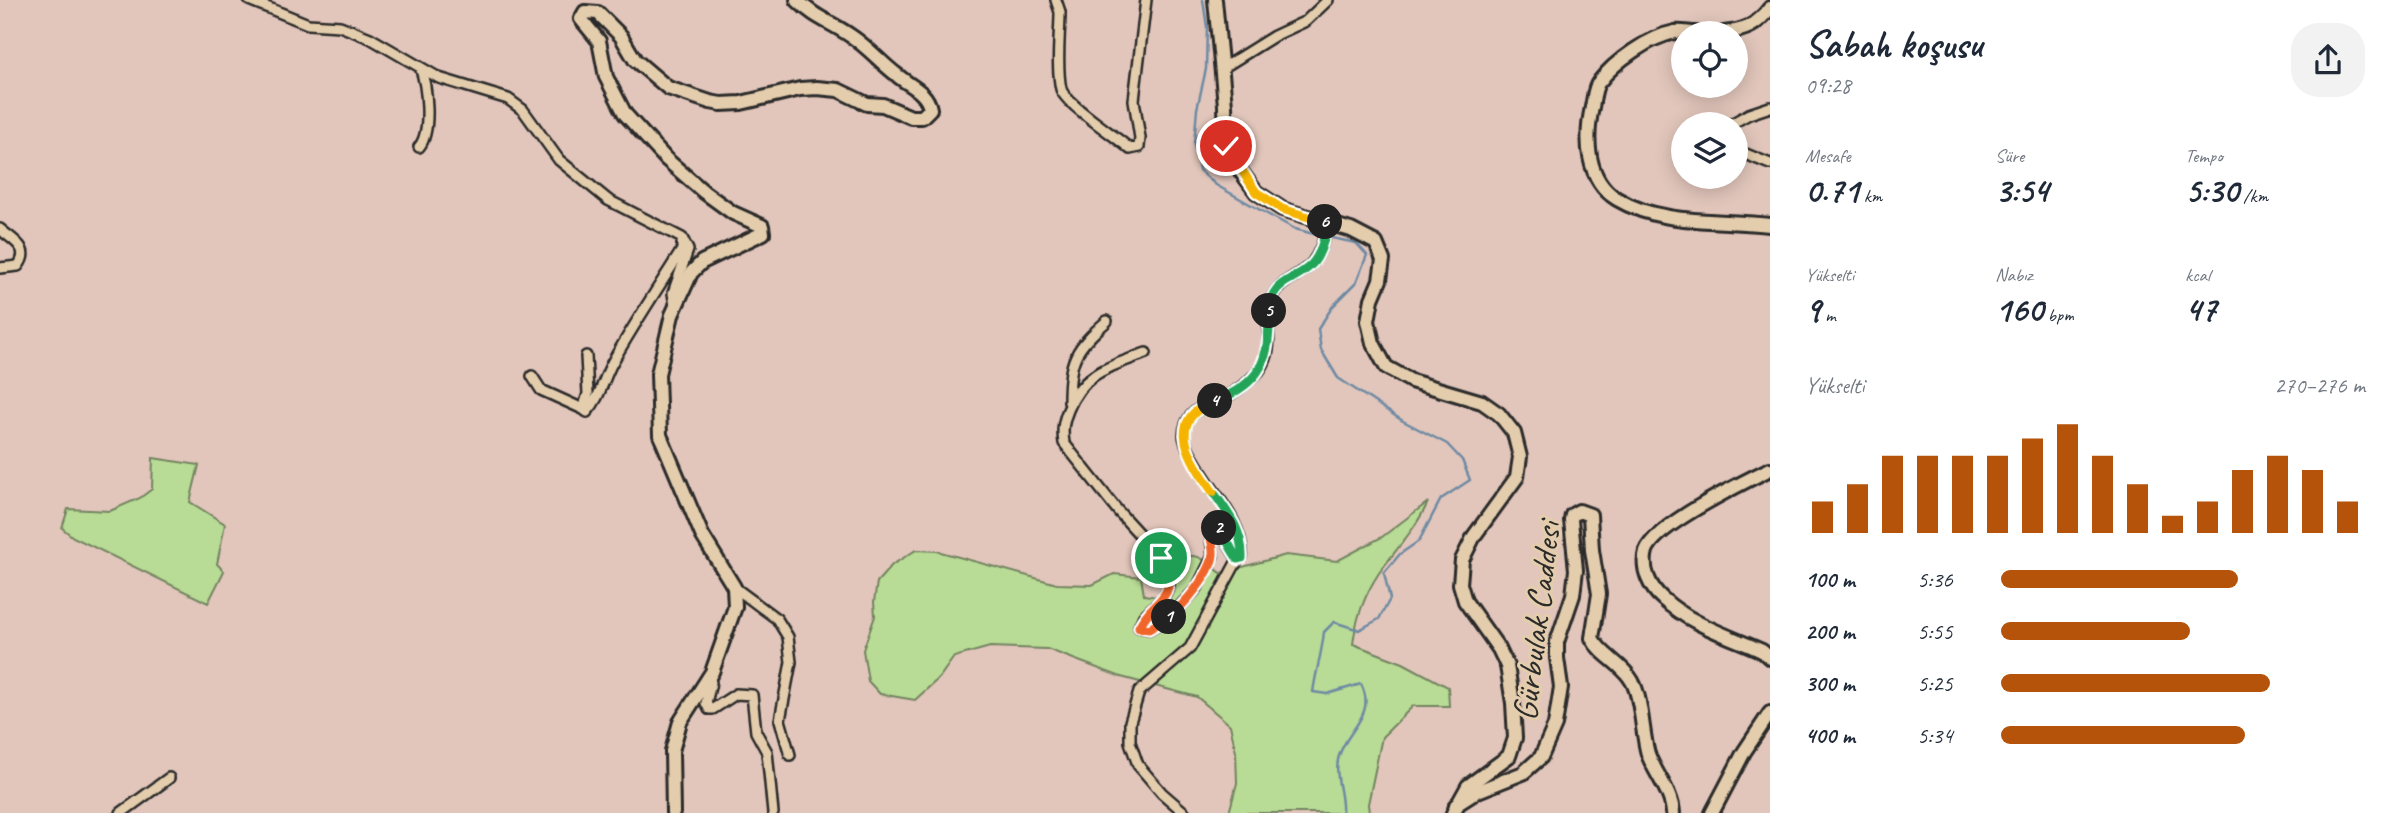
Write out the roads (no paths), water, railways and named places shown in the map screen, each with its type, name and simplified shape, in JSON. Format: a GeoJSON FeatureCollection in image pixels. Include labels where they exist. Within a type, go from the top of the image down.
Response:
{"type":"FeatureCollection","features":[{"type":"Feature","properties":{"kind":"street"},"geometry":{"type":"LineString","coordinates":[[248,0],[308,24],[340,26],[370,38],[439,78],[508,99],[523,110],[559,160],[608,200],[682,238],[688,250],[673,293],[675,307]]}},
{"type":"Feature","properties":{"kind":"street"},"geometry":{"type":"LineString","coordinates":[[790,755],[780,720],[791,662],[788,637],[778,619],[734,586],[702,535],[660,435],[658,374],[675,307],[691,273],[702,262],[756,238],[763,233],[762,226],[733,213],[704,192],[666,159],[625,114],[606,78],[599,41],[581,19],[584,12],[598,13],[621,37],[635,60],[668,88],[710,102],[741,103],[800,89],[817,88],[838,90],[867,104],[883,105],[911,117],[922,117],[930,109],[929,100],[923,94],[899,78],[850,35],[811,15],[797,0]]}},
{"type":"Feature","properties":{"kind":"street"},"geometry":{"type":"LineString","coordinates":[[1056,0],[1060,12],[1062,90],[1071,104],[1130,149],[1139,147],[1140,138],[1134,100],[1146,0]]}},
{"type":"Feature","properties":{"kind":"street"},"geometry":{"type":"LineString","coordinates":[[1185,813],[1162,793],[1138,765],[1130,742],[1130,722],[1139,692],[1189,648],[1238,559],[1242,558],[1240,536],[1234,522],[1200,474],[1185,441],[1184,432],[1188,419],[1200,406],[1226,397],[1256,375],[1265,360],[1270,343],[1271,298],[1279,286],[1311,264],[1323,244],[1327,227],[1282,209],[1256,192],[1226,146],[1215,0]]}},
{"type":"Feature","properties":{"kind":"street"},"geometry":{"type":"LineString","coordinates":[[1221,69],[1274,36],[1306,21],[1328,0]]}},
{"type":"Feature","properties":{"kind":"street"},"geometry":{"type":"LineString","coordinates":[[1748,28],[1758,24],[1770,9]]}},
{"type":"Feature","properties":{"kind":"street"},"geometry":{"type":"LineString","coordinates":[[1671,34],[1644,45],[1616,64],[1597,84],[1587,129],[1588,156],[1599,181],[1615,198],[1642,212],[1677,218],[1770,225]]}},
{"type":"Feature","properties":{"kind":"street"},"geometry":{"type":"LineString","coordinates":[[419,147],[425,140],[426,116],[426,83],[420,67]]}},
{"type":"Feature","properties":{"kind":"street"},"geometry":{"type":"LineString","coordinates":[[1748,115],[1770,107]]}},
{"type":"Feature","properties":{"kind":"street"},"geometry":{"type":"LineString","coordinates":[[1748,155],[1770,164]]}},
{"type":"Feature","properties":{"kind":"street","name":"Gürbulak Caddesi"},"geometry":{"type":"LineString","coordinates":[[1327,227],[1351,230],[1376,243],[1383,260],[1368,321],[1373,344],[1386,367],[1411,381],[1482,402],[1499,414],[1514,433],[1520,457],[1517,477],[1474,536],[1462,560],[1460,584],[1465,601],[1499,649],[1507,666],[1515,738],[1509,756],[1468,786],[1455,809]]}},
{"type":"Feature","properties":{"kind":"street"},"geometry":{"type":"LineString","coordinates":[[0,229],[17,240],[23,251],[18,266],[0,268]]}},
{"type":"Feature","properties":{"kind":"street"},"geometry":{"type":"LineString","coordinates":[[532,376],[541,390],[587,412],[594,405],[611,366],[654,292],[682,250],[682,238]]}},
{"type":"Feature","properties":{"kind":"street"},"geometry":{"type":"LineString","coordinates":[[1069,407],[1072,360],[1089,337],[1107,321]]}},
{"type":"Feature","properties":{"kind":"street"},"geometry":{"type":"LineString","coordinates":[[1146,353],[1095,373],[1084,382],[1069,407],[1061,428],[1064,443],[1118,511],[1161,558],[1168,572],[1169,586],[1164,597],[1144,616],[1139,627],[1149,629],[1171,616],[1196,588],[1213,556],[1210,527],[1219,528],[1238,559]]}},
{"type":"Feature","properties":{"kind":"street"},"geometry":{"type":"LineString","coordinates":[[583,410],[588,394],[586,356]]}},
{"type":"Feature","properties":{"kind":"street"},"geometry":{"type":"LineString","coordinates":[[1770,469],[1697,508],[1658,536],[1647,551],[1646,568],[1650,585],[1663,600],[1691,619],[1762,651],[1770,658]]}},
{"type":"Feature","properties":{"kind":"street","name":"Gürbulak Caddesi"},"geometry":{"type":"LineString","coordinates":[[1455,809],[1478,791],[1523,773],[1541,757],[1555,725],[1562,687],[1557,642],[1573,595],[1576,570],[1571,520],[1579,511],[1590,514],[1599,594],[1592,638],[1602,652],[1633,681],[1649,755],[1673,804],[1673,813]]}},
{"type":"Feature","properties":{"kind":"street"},"geometry":{"type":"LineString","coordinates":[[673,813],[672,751],[680,722],[709,676],[735,607],[734,586]]}},
{"type":"Feature","properties":{"kind":"street"},"geometry":{"type":"LineString","coordinates":[[709,676],[711,683],[706,703],[709,709],[736,694],[752,695],[756,732],[767,752],[774,813]]}},
{"type":"Feature","properties":{"kind":"street"},"geometry":{"type":"LineString","coordinates":[[1712,813],[1744,752],[1770,713]]}},
{"type":"Feature","properties":{"kind":"street"},"geometry":{"type":"LineString","coordinates":[[121,813],[169,778]]}},
{"type":"Feature","properties":{"kind":"waterway"},"geometry":{"type":"LineString","coordinates":[[1203,0],[1207,27],[1206,69],[1197,109],[1194,144],[1199,170],[1216,185],[1269,215],[1295,229],[1321,236]]}},
{"type":"Feature","properties":{"kind":"waterway"},"geometry":{"type":"LineString","coordinates":[[1327,237],[1356,243],[1367,255],[1356,283],[1333,306],[1318,329],[1321,350],[1338,378],[1403,421],[1447,444],[1462,460],[1470,480],[1441,499],[1419,541],[1400,554],[1384,573],[1390,599],[1379,619],[1359,630],[1334,622],[1324,632],[1313,692],[1327,694],[1361,684],[1365,695],[1364,712],[1344,744],[1338,760],[1342,813]]}}]}
